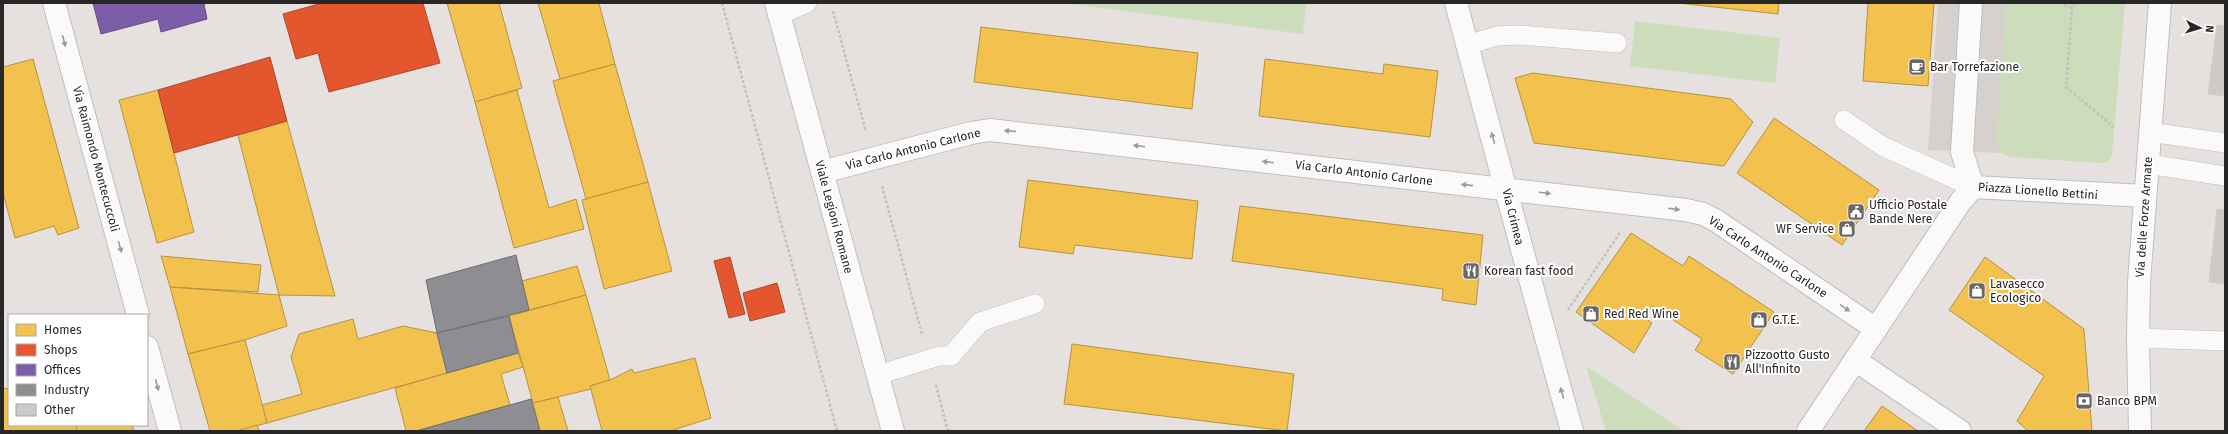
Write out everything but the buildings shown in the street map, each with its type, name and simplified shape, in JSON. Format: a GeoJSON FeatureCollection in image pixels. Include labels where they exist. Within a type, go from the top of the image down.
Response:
{"type":"FeatureCollection","features":[{"type":"Feature","properties":{"kind":"street","name":"Via Raimondo Montecuccoli"},"geometry":{"type":"LineString","coordinates":[[54,3],[138,314]]}},
{"type":"Feature","properties":{"kind":"street","name":"Via Crimea"},"geometry":{"type":"LineString","coordinates":[[1456,3],[1506,189],[1514,226],[1572,431]]}},
{"type":"Feature","properties":{"kind":"street","name":"Piazza Lionello Bettini"},"geometry":{"type":"LineString","coordinates":[[1971,3],[1962,152],[1973,187],[2145,196]]}},
{"type":"Feature","properties":{"kind":"street","name":"Via delle Forze Armate"},"geometry":{"type":"LineString","coordinates":[[2140,431],[2138,338],[2145,196],[2160,3]]}},
{"type":"Feature","properties":{"kind":"street","name":"Viale Legioni Romane"},"geometry":{"type":"LineString","coordinates":[[778,9],[893,431]]}},
{"type":"Feature","properties":{"kind":"street","name":"Via Carlo Antonio Carlone"},"geometry":{"type":"LineString","coordinates":[[822,172],[971,133],[990,130],[1686,210],[1703,214],[1715,220],[1876,329]]}},
{"type":"Feature","properties":{"kind":"street"},"geometry":{"type":"LineString","coordinates":[[1808,431],[1960,201],[1973,187]]}},
{"type":"Feature","properties":{"kind":"street"},"geometry":{"type":"LineString","coordinates":[[148,351],[170,431]]}},
{"type":"Feature","properties":{"kind":"street"},"geometry":{"type":"LineString","coordinates":[[1854,360],[1960,431]]}},
{"type":"Feature","properties":{"kind":"lane"},"geometry":{"type":"LineString","coordinates":[[778,9],[808,3]]}},
{"type":"Feature","properties":{"kind":"lane"},"geometry":{"type":"LineString","coordinates":[[1467,44],[1497,36],[1520,35],[1617,43]]}},
{"type":"Feature","properties":{"kind":"lane"},"geometry":{"type":"LineString","coordinates":[[1844,120],[1882,146],[1973,187]]}},
{"type":"Feature","properties":{"kind":"lane"},"geometry":{"type":"LineString","coordinates":[[2150,132],[2225,143]]}},
{"type":"Feature","properties":{"kind":"lane"},"geometry":{"type":"LineString","coordinates":[[2148,164],[2225,176]]}},
{"type":"Feature","properties":{"kind":"lane"},"geometry":{"type":"LineString","coordinates":[[878,376],[939,356],[951,356],[980,322],[1035,304]]}},
{"type":"Feature","properties":{"kind":"lane"},"geometry":{"type":"LineString","coordinates":[[2138,338],[2225,341]]}},
{"type":"Feature","properties":{"kind":"path"},"geometry":{"type":"LineString","coordinates":[[722,3],[837,431]]}},
{"type":"Feature","properties":{"kind":"path"},"geometry":{"type":"LineString","coordinates":[[831,3],[948,431]]}},
{"type":"Feature","properties":{"kind":"path"},"geometry":{"type":"LineString","coordinates":[[2059,3],[2072,8]]}},
{"type":"Feature","properties":{"kind":"path"},"geometry":{"type":"LineString","coordinates":[[2075,3],[2072,8],[2066,87],[2114,127]]}},
{"type":"Feature","properties":{"kind":"path"},"geometry":{"type":"LineString","coordinates":[[1568,310],[1623,227]]}},
{"type":"Feature","properties":{"kind":"green space"},"geometry":{"type":"Polygon","coordinates":[[[1062,3],[1306,3],[1303,34],[1062,3]]]}},
{"type":"Feature","properties":{"kind":"green space"},"geometry":{"type":"Polygon","coordinates":[[[2007,3],[2125,3],[2112,154],[2109,161],[2102,163],[2011,157],[2001,153],[1996,145],[2007,3]]]}},
{"type":"Feature","properties":{"kind":"green space"},"geometry":{"type":"Polygon","coordinates":[[[1635,21],[1780,38],[1775,83],[1630,66],[1635,21]]]}},
{"type":"Feature","properties":{"kind":"green space"},"geometry":{"type":"Polygon","coordinates":[[[1586,366],[1684,431],[1606,431],[1586,366]]]}},
{"type":"Feature","properties":{"kind":"shaded area"},"geometry":{"type":"Polygon","coordinates":[[[1938,3],[2007,3],[1996,145],[2001,153],[1928,150],[1938,3]]]}},
{"type":"Feature","properties":{"kind":"place","name":"Bar Torrefazione"},"geometry":{"type":"Point","coordinates":[1917,67]}},
{"type":"Feature","properties":{"kind":"place","name":"Ufficio Postale Bande Nere"},"geometry":{"type":"Point","coordinates":[1856,212]}},
{"type":"Feature","properties":{"kind":"place","name":"WF Service"},"geometry":{"type":"Point","coordinates":[1847,229]}},
{"type":"Feature","properties":{"kind":"place","name":"Korean fast food"},"geometry":{"type":"Point","coordinates":[1471,271]}},
{"type":"Feature","properties":{"kind":"place","name":"Lavasecco Ecologico"},"geometry":{"type":"Point","coordinates":[1977,291]}},
{"type":"Feature","properties":{"kind":"place","name":"Red Red Wine"},"geometry":{"type":"Point","coordinates":[1591,314]}},
{"type":"Feature","properties":{"kind":"place","name":"G.T.E."},"geometry":{"type":"Point","coordinates":[1759,320]}},
{"type":"Feature","properties":{"kind":"place","name":"Pizzootto Gusto All'Infinito"},"geometry":{"type":"Point","coordinates":[1732,362]}},
{"type":"Feature","properties":{"kind":"place","name":"Banco BPM"},"geometry":{"type":"Point","coordinates":[2084,401]}}]}
